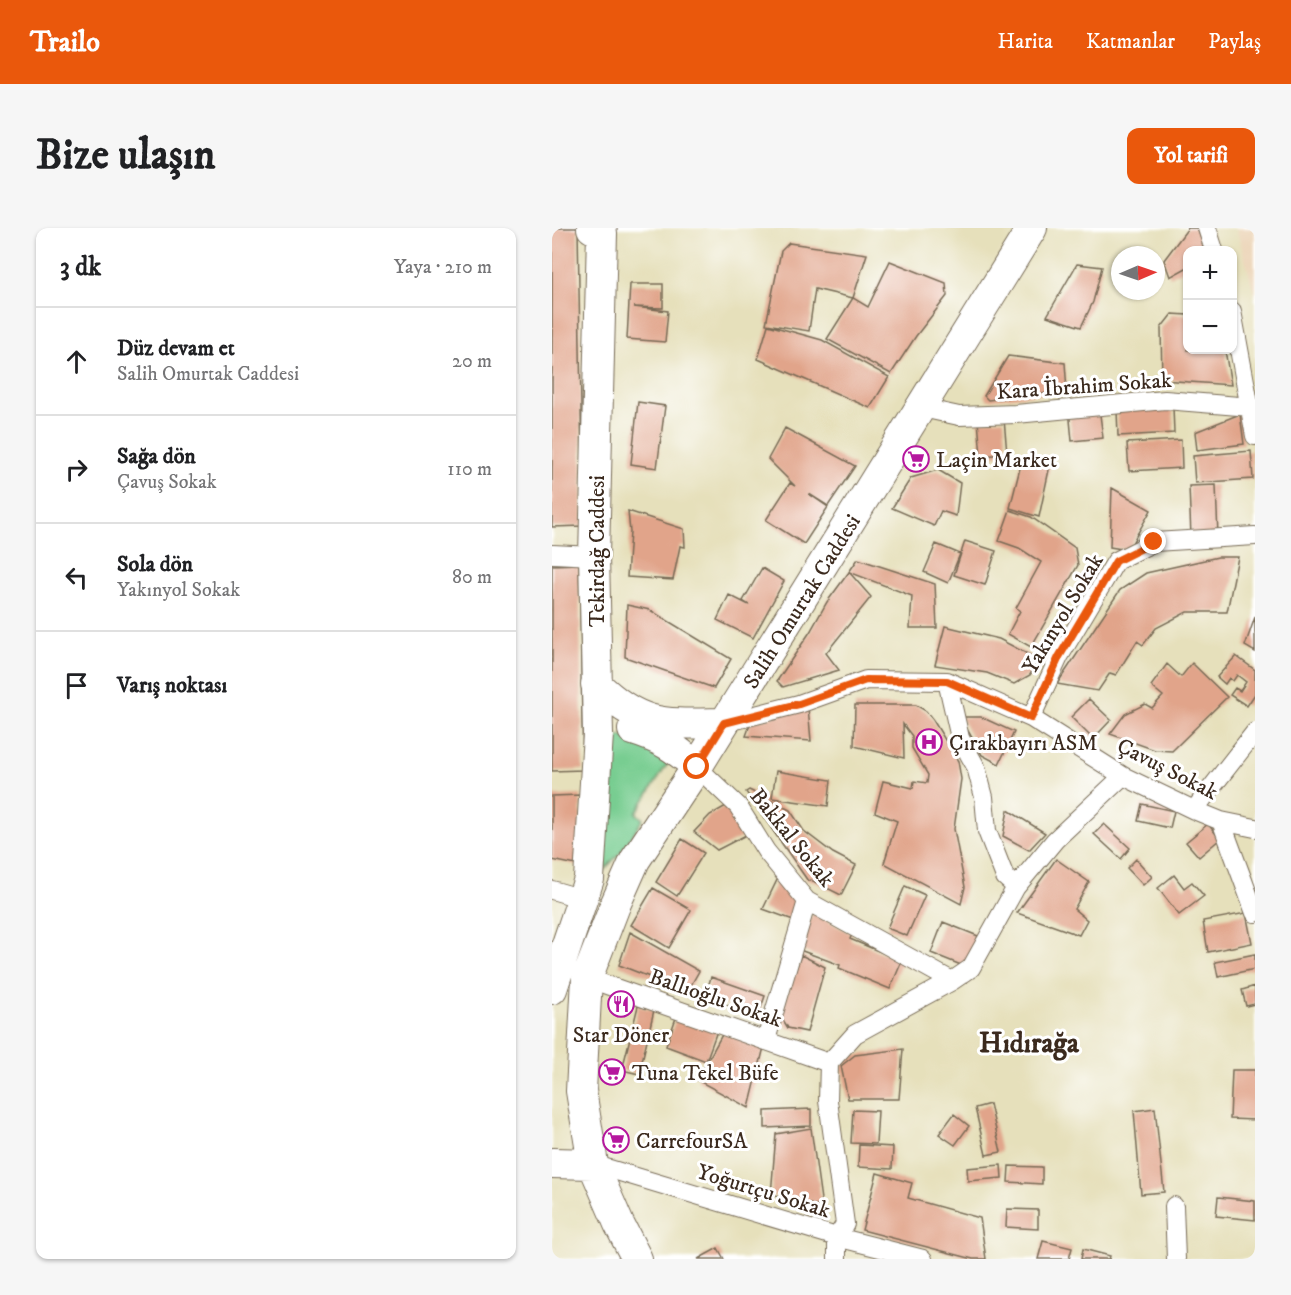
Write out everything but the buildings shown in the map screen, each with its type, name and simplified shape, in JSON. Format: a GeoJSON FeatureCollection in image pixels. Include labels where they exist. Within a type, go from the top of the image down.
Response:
{"type":"FeatureCollection","features":[{"type":"Feature","properties":{"kind":"main road","name":"Salih Omurtak Caddesi"},"geometry":{"type":"LineString","coordinates":[[638,1259],[619,1224],[593,1164],[581,1090],[587,978],[635,860],[697,767],[1032,228]]}},
{"type":"Feature","properties":{"kind":"main road","name":"Tekirdağ Caddesi"},"geometry":{"type":"LineString","coordinates":[[552,989],[586,889],[598,734],[594,556],[599,230]]}},
{"type":"Feature","properties":{"kind":"main road"},"geometry":{"type":"LineString","coordinates":[[596,684],[614,702],[637,715],[667,724],[724,723]]}},
{"type":"Feature","properties":{"kind":"main road"},"geometry":{"type":"LineString","coordinates":[[598,734],[632,729],[657,737],[697,767]]}},
{"type":"Feature","properties":{"kind":"main road"},"geometry":{"type":"LineString","coordinates":[[552,1163],[593,1164]]}},
{"type":"Feature","properties":{"kind":"street"},"geometry":{"type":"LineString","coordinates":[[1207,228],[1213,246]]}},
{"type":"Feature","properties":{"kind":"street"},"geometry":{"type":"LineString","coordinates":[[1237,327],[1251,381],[1251,407],[1255,436]]}},
{"type":"Feature","properties":{"kind":"street","name":"Kara İbrahim Sokak"},"geometry":{"type":"LineString","coordinates":[[922,408],[959,416],[1016,414],[1165,400],[1251,407]]}},
{"type":"Feature","properties":{"kind":"street","name":"Yakınyol Sokak"},"geometry":{"type":"LineString","coordinates":[[1031,718],[1059,657],[1116,561],[1154,542],[1255,536]]}},
{"type":"Feature","properties":{"kind":"street"},"geometry":{"type":"LineString","coordinates":[[552,555],[594,556]]}},
{"type":"Feature","properties":{"kind":"street","name":"Çavuş Sokak"},"geometry":{"type":"LineString","coordinates":[[724,723],[799,704],[866,680],[947,681],[1031,718],[1123,776],[1194,810],[1221,821],[1255,828]]}},
{"type":"Feature","properties":{"kind":"street"},"geometry":{"type":"LineString","coordinates":[[947,681],[960,738],[976,767],[987,831],[1005,877],[1016,887]]}},
{"type":"Feature","properties":{"kind":"street"},"geometry":{"type":"LineString","coordinates":[[1194,810],[1255,732]]}},
{"type":"Feature","properties":{"kind":"street","name":"Bakkal Sokak"},"geometry":{"type":"LineString","coordinates":[[697,767],[738,806],[766,851],[807,901],[952,981]]}},
{"type":"Feature","properties":{"kind":"street"},"geometry":{"type":"LineString","coordinates":[[837,1259],[837,1237],[845,1224],[828,1101],[829,1063],[855,1034],[952,981],[971,968],[1016,887],[1055,840],[1123,776]]}},
{"type":"Feature","properties":{"kind":"street"},"geometry":{"type":"LineString","coordinates":[[1221,821],[1255,914]]}},
{"type":"Feature","properties":{"kind":"street"},"geometry":{"type":"LineString","coordinates":[[552,890],[586,889]]}},
{"type":"Feature","properties":{"kind":"street"},"geometry":{"type":"LineString","coordinates":[[766,1040],[807,901]]}},
{"type":"Feature","properties":{"kind":"street","name":"Ballıoğlu Sokak"},"geometry":{"type":"LineString","coordinates":[[587,978],[829,1063]]}},
{"type":"Feature","properties":{"kind":"street","name":"Yoğurtçu Sokak"},"geometry":{"type":"LineString","coordinates":[[593,1164],[837,1237],[922,1259]]}},
{"type":"Feature","properties":{"kind":"street"},"geometry":{"type":"LineString","coordinates":[[1174,1206],[1176,1259]]}},
{"type":"Feature","properties":{"kind":"shaded area"},"geometry":{"type":"Polygon","coordinates":[[[1236,228],[1255,228],[1255,295],[1236,228]]]}},
{"type":"Feature","properties":{"kind":"green space"},"geometry":{"type":"Polygon","coordinates":[[[622,736],[672,757],[636,813],[643,819],[621,852],[604,870],[606,741],[622,736]]]}},
{"type":"Feature","properties":{"kind":"place","name":"Laçin Market"},"geometry":{"type":"Point","coordinates":[916,459]}},
{"type":"Feature","properties":{"kind":"place","name":"Çırakbayırı ASM"},"geometry":{"type":"Point","coordinates":[929,742]}},
{"type":"Feature","properties":{"kind":"place","name":"Star Döner"},"geometry":{"type":"Point","coordinates":[621,1004]}},
{"type":"Feature","properties":{"kind":"place","name":"Tuna Tekel Büfe"},"geometry":{"type":"Point","coordinates":[612,1072]}},
{"type":"Feature","properties":{"kind":"place","name":"CarrefourSA"},"geometry":{"type":"Point","coordinates":[616,1140]}},
{"type":"Feature","properties":{"kind":"district","name":"Hıdırağa"},"geometry":{"type":"Point","coordinates":[1029,1042]}},
{"type":"Feature","properties":{"kind":"route"},"geometry":{"type":"LineString","coordinates":[[697,767],[724,723],[799,704],[866,680],[947,681],[1031,718],[1059,657],[1116,561],[1154,542]]}}]}
